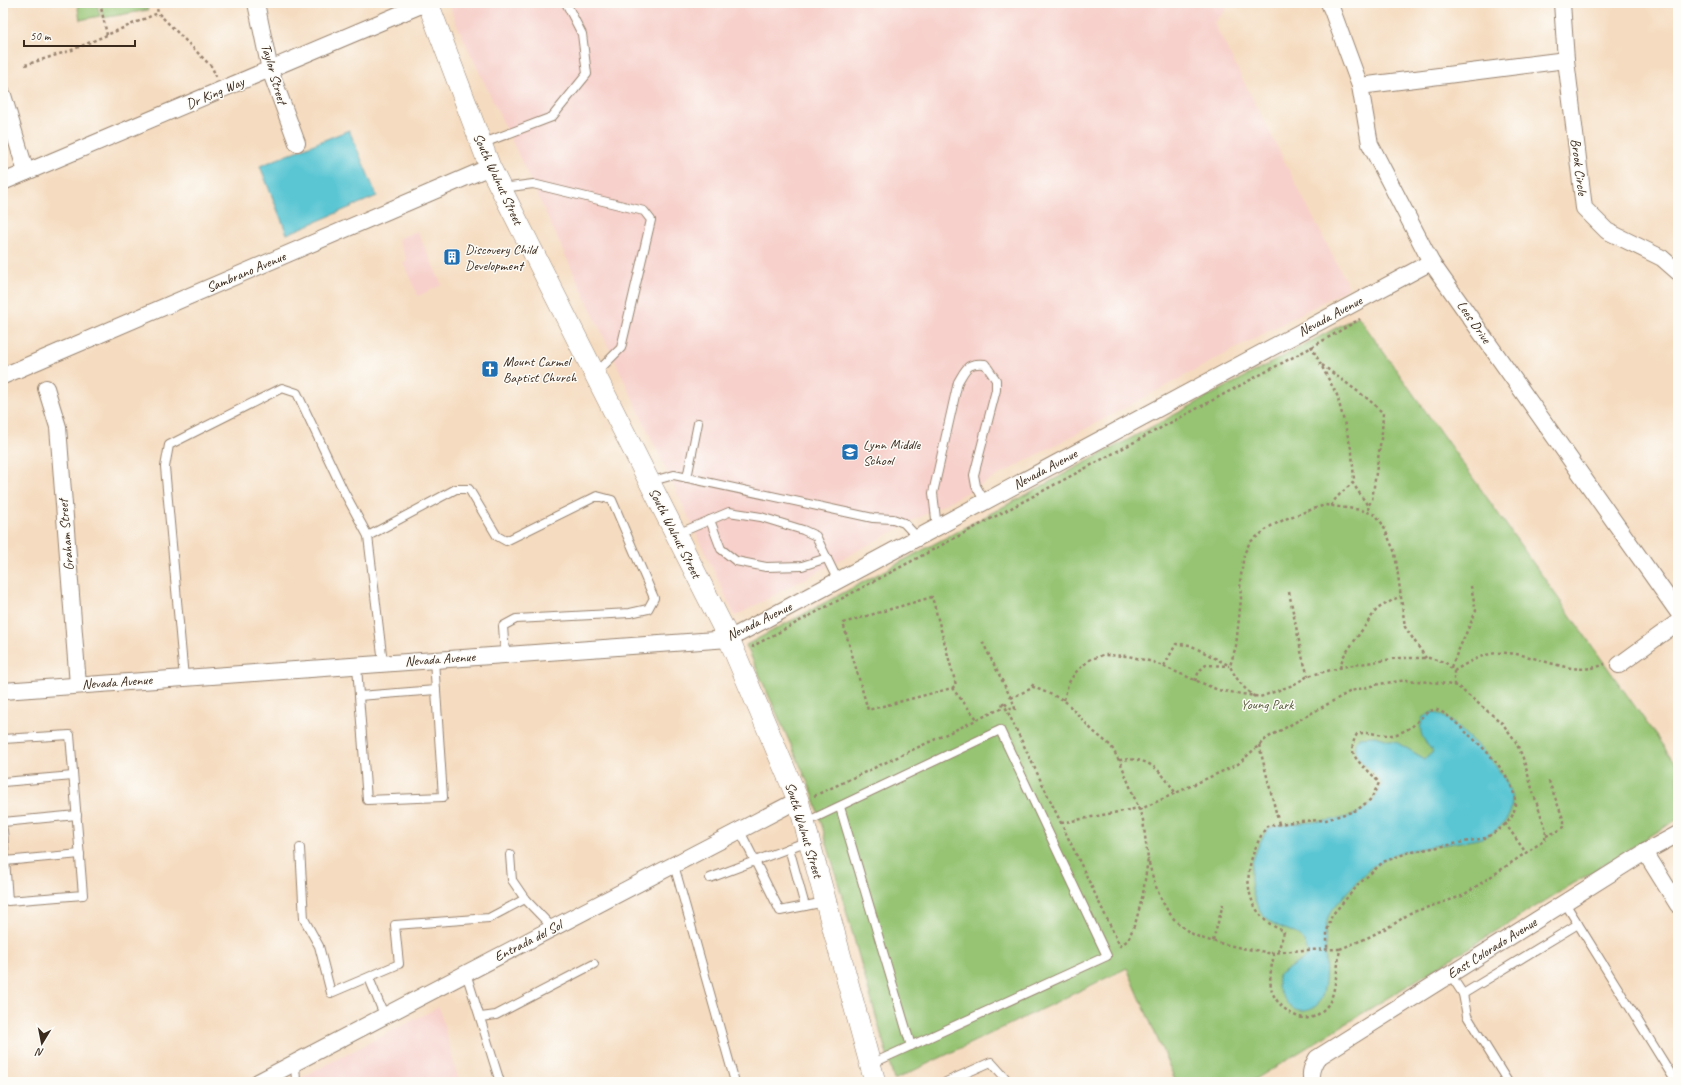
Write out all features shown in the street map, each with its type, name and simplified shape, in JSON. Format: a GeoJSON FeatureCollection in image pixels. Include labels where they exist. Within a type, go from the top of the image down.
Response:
{"type":"FeatureCollection","features":[{"type":"Feature","properties":{"kind":"street","name":"Taylor Street"},"geometry":{"type":"LineString","coordinates":[[256,3],[270,70],[297,143]]}},
{"type":"Feature","properties":{"kind":"street","name":"Dr King Way"},"geometry":{"type":"LineString","coordinates":[[3,182],[427,3]]}},
{"type":"Feature","properties":{"kind":"street","name":"South Walnut Street"},"geometry":{"type":"LineString","coordinates":[[427,3],[490,167],[729,639],[799,802],[873,1073]]}},
{"type":"Feature","properties":{"kind":"street","name":"Lees Drive"},"geometry":{"type":"LineString","coordinates":[[1329,3],[1360,86],[1370,144],[1431,262],[1678,612]]}},
{"type":"Feature","properties":{"kind":"street"},"geometry":{"type":"LineString","coordinates":[[1360,86],[1566,60],[1562,3]]}},
{"type":"Feature","properties":{"kind":"street","name":"Brook Circle"},"geometry":{"type":"LineString","coordinates":[[1566,60],[1584,208],[1606,231],[1662,258],[1678,272]]}},
{"type":"Feature","properties":{"kind":"street"},"geometry":{"type":"LineString","coordinates":[[3,95],[26,172]]}},
{"type":"Feature","properties":{"kind":"street","name":"Sambrano Avenue"},"geometry":{"type":"LineString","coordinates":[[3,376],[490,167]]}},
{"type":"Feature","properties":{"kind":"street","name":"Nevada Avenue"},"geometry":{"type":"LineString","coordinates":[[3,691],[729,639],[1431,262]]}},
{"type":"Feature","properties":{"kind":"street","name":"Graham Street"},"geometry":{"type":"LineString","coordinates":[[46,388],[58,427],[78,685]]}},
{"type":"Feature","properties":{"kind":"street"},"geometry":{"type":"LineString","coordinates":[[1619,665],[1678,622]]}},
{"type":"Feature","properties":{"kind":"street","name":"Entrada del Sol"},"geometry":{"type":"LineString","coordinates":[[258,1082],[674,865],[799,802]]}},
{"type":"Feature","properties":{"kind":"street","name":"East Colorado Avenue"},"geometry":{"type":"LineString","coordinates":[[1312,1075],[1317,1058],[1645,852],[1678,834]]}},
{"type":"Feature","properties":{"kind":"street"},"geometry":{"type":"LineString","coordinates":[[1645,852],[1678,905]]}},
{"type":"Feature","properties":{"kind":"lane"},"geometry":{"type":"LineString","coordinates":[[481,144],[552,117],[588,74],[582,34],[566,3]]}},
{"type":"Feature","properties":{"kind":"lane"},"geometry":{"type":"LineString","coordinates":[[500,188],[533,184],[644,211],[651,220],[620,348],[594,374]]}},
{"type":"Feature","properties":{"kind":"lane"},"geometry":{"type":"LineString","coordinates":[[937,528],[933,493],[958,382],[967,368],[974,363],[985,364],[996,380],[996,390],[974,475],[976,486],[985,502]]}},
{"type":"Feature","properties":{"kind":"lane"},"geometry":{"type":"LineString","coordinates":[[184,678],[165,467],[169,445],[282,388],[297,393],[343,490],[368,536],[383,663]]}},
{"type":"Feature","properties":{"kind":"lane"},"geometry":{"type":"LineString","coordinates":[[687,478],[698,423]]}},
{"type":"Feature","properties":{"kind":"lane"},"geometry":{"type":"LineString","coordinates":[[649,482],[674,475],[873,518],[893,519],[904,523],[918,538]]}},
{"type":"Feature","properties":{"kind":"lane"},"geometry":{"type":"LineString","coordinates":[[368,536],[456,489],[469,489],[497,536],[506,541],[597,496],[612,500],[654,598],[648,609],[630,613],[516,619],[502,626],[505,655]]}},
{"type":"Feature","properties":{"kind":"lane"},"geometry":{"type":"LineString","coordinates":[[676,534],[729,512],[761,517],[803,530],[816,536],[838,581]]}},
{"type":"Feature","properties":{"kind":"lane"},"geometry":{"type":"LineString","coordinates":[[710,520],[721,549],[736,561],[766,567],[802,566],[827,558]]}},
{"type":"Feature","properties":{"kind":"lane"},"geometry":{"type":"LineString","coordinates":[[357,665],[367,800],[443,797],[434,660]]}},
{"type":"Feature","properties":{"kind":"lane"},"geometry":{"type":"LineString","coordinates":[[359,696],[436,690]]}},
{"type":"Feature","properties":{"kind":"lane"},"geometry":{"type":"LineString","coordinates":[[710,878],[789,848],[840,806],[1000,730],[1107,956],[911,1046],[873,1073]]}},
{"type":"Feature","properties":{"kind":"lane"},"geometry":{"type":"LineString","coordinates":[[3,739],[70,735],[84,895],[8,901],[3,830]]}},
{"type":"Feature","properties":{"kind":"lane"},"geometry":{"type":"LineString","coordinates":[[3,782],[73,776]]}},
{"type":"Feature","properties":{"kind":"lane"},"geometry":{"type":"LineString","coordinates":[[840,806],[911,1046]]}},
{"type":"Feature","properties":{"kind":"lane"},"geometry":{"type":"LineString","coordinates":[[3,822],[77,815]]}},
{"type":"Feature","properties":{"kind":"lane"},"geometry":{"type":"LineString","coordinates":[[740,831],[780,911],[826,902]]}},
{"type":"Feature","properties":{"kind":"lane"},"geometry":{"type":"LineString","coordinates":[[300,848],[304,919],[319,946],[331,992],[369,978],[399,964],[395,925],[489,918],[525,899]]}},
{"type":"Feature","properties":{"kind":"lane"},"geometry":{"type":"LineString","coordinates":[[789,848],[805,906]]}},
{"type":"Feature","properties":{"kind":"lane"},"geometry":{"type":"LineString","coordinates":[[5,861],[80,854]]}},
{"type":"Feature","properties":{"kind":"lane"},"geometry":{"type":"LineString","coordinates":[[510,855],[512,880],[525,899],[554,928]]}},
{"type":"Feature","properties":{"kind":"lane"},"geometry":{"type":"LineString","coordinates":[[674,865],[735,1082]]}},
{"type":"Feature","properties":{"kind":"lane"},"geometry":{"type":"LineString","coordinates":[[1565,903],[1676,1082]]}},
{"type":"Feature","properties":{"kind":"lane"},"geometry":{"type":"LineString","coordinates":[[1463,994],[1578,924]]}},
{"type":"Feature","properties":{"kind":"lane"},"geometry":{"type":"LineString","coordinates":[[481,1017],[496,1015],[594,964]]}},
{"type":"Feature","properties":{"kind":"lane"},"geometry":{"type":"LineString","coordinates":[[466,974],[481,1017],[500,1082]]}},
{"type":"Feature","properties":{"kind":"lane"},"geometry":{"type":"LineString","coordinates":[[1450,974],[1463,994],[1467,1016],[1508,1082]]}},
{"type":"Feature","properties":{"kind":"lane"},"geometry":{"type":"LineString","coordinates":[[369,978],[385,1017]]}},
{"type":"Feature","properties":{"kind":"lane"},"geometry":{"type":"LineString","coordinates":[[946,1082],[991,1062],[1009,1082]]}},
{"type":"Feature","properties":{"kind":"lane"},"geometry":{"type":"LineString","coordinates":[[295,1063],[296,1082]]}},
{"type":"Feature","properties":{"kind":"path"},"geometry":{"type":"LineString","coordinates":[[100,3],[107,35]]}},
{"type":"Feature","properties":{"kind":"path"},"geometry":{"type":"LineString","coordinates":[[156,3],[158,13],[212,67],[216,77]]}},
{"type":"Feature","properties":{"kind":"path"},"geometry":{"type":"LineString","coordinates":[[25,65],[72,50],[158,13]]}},
{"type":"Feature","properties":{"kind":"path"},"geometry":{"type":"LineString","coordinates":[[753,646],[1312,347],[1366,316]]}},
{"type":"Feature","properties":{"kind":"path"},"geometry":{"type":"LineString","coordinates":[[1303,330],[1337,395],[1352,452],[1354,480],[1335,498],[1331,506]]}},
{"type":"Feature","properties":{"kind":"path"},"geometry":{"type":"LineString","coordinates":[[1321,364],[1368,400],[1383,414],[1382,432],[1372,500],[1368,506]]}},
{"type":"Feature","properties":{"kind":"path"},"geometry":{"type":"LineString","coordinates":[[1352,482],[1368,506],[1369,513]]}},
{"type":"Feature","properties":{"kind":"path"},"geometry":{"type":"LineString","coordinates":[[1230,666],[1236,646],[1241,599],[1240,583],[1244,554],[1250,542],[1271,526],[1290,517],[1325,505],[1362,510],[1376,516],[1383,525],[1395,553],[1405,627],[1426,658]]}},
{"type":"Feature","properties":{"kind":"path"},"geometry":{"type":"LineString","coordinates":[[1451,667],[1476,611],[1471,586]]}},
{"type":"Feature","properties":{"kind":"path"},"geometry":{"type":"LineString","coordinates":[[1289,592],[1302,656],[1308,676]]}},
{"type":"Feature","properties":{"kind":"path"},"geometry":{"type":"LineString","coordinates":[[1340,668],[1343,657],[1377,609],[1400,596]]}},
{"type":"Feature","properties":{"kind":"path"},"geometry":{"type":"LineString","coordinates":[[932,597],[956,686],[952,688],[868,710],[843,623],[932,597]]}},
{"type":"Feature","properties":{"kind":"path"},"geometry":{"type":"LineString","coordinates":[[982,641],[1011,698],[1015,709],[1011,709],[1003,702]]}},
{"type":"Feature","properties":{"kind":"path"},"geometry":{"type":"LineString","coordinates":[[1164,666],[1176,644],[1190,645],[1230,666],[1246,690],[1254,697]]}},
{"type":"Feature","properties":{"kind":"path"},"geometry":{"type":"LineString","coordinates":[[1454,671],[1477,658],[1496,653],[1512,653],[1532,657],[1558,666],[1587,670],[1611,662],[1619,665]]}},
{"type":"Feature","properties":{"kind":"path"},"geometry":{"type":"LineString","coordinates":[[1064,700],[1068,684],[1075,673],[1089,660],[1102,655],[1128,656],[1164,666],[1218,690],[1260,698],[1294,685],[1308,676],[1340,668],[1399,658],[1426,658],[1445,662],[1454,671],[1454,686]]}},
{"type":"Feature","properties":{"kind":"path"},"geometry":{"type":"LineString","coordinates":[[1195,681],[1199,671],[1206,665],[1230,666]]}},
{"type":"Feature","properties":{"kind":"path"},"geometry":{"type":"LineString","coordinates":[[1061,823],[1139,809],[1176,794],[1238,764],[1267,738],[1351,691],[1379,684],[1407,680],[1440,683],[1454,686],[1471,697],[1502,723],[1516,740],[1523,758],[1546,830],[1545,840],[1462,896],[1410,914],[1367,938],[1340,949],[1269,953]]}},
{"type":"Feature","properties":{"kind":"path"},"geometry":{"type":"LineString","coordinates":[[1011,698],[1030,689],[1035,682]]}},
{"type":"Feature","properties":{"kind":"path"},"geometry":{"type":"LineString","coordinates":[[1031,686],[1064,700],[1093,731],[1111,746],[1119,760],[1143,820],[1152,878],[1159,895],[1174,919],[1186,930],[1212,941],[1274,955],[1270,980],[1273,994],[1279,1003],[1304,1019],[1318,1015],[1330,1002],[1340,949]]}},
{"type":"Feature","properties":{"kind":"path"},"geometry":{"type":"LineString","coordinates":[[952,688],[977,719]]}},
{"type":"Feature","properties":{"kind":"path"},"geometry":{"type":"LineString","coordinates":[[799,802],[1002,708],[1003,702]]}},
{"type":"Feature","properties":{"kind":"path"},"geometry":{"type":"LineString","coordinates":[[1003,702],[1120,946],[1128,940],[1136,921],[1143,894],[1148,859]]}},
{"type":"Feature","properties":{"kind":"path"},"geometry":{"type":"LineString","coordinates":[[1278,952],[1284,932],[1266,921],[1257,910],[1251,896],[1249,868],[1254,850],[1267,826],[1299,821],[1326,820],[1357,810],[1371,798],[1379,783],[1353,756],[1352,744],[1357,734],[1366,732],[1392,736],[1410,728],[1428,711],[1437,710],[1448,717],[1492,756],[1508,778],[1515,807],[1510,818],[1485,838],[1407,853],[1383,862],[1359,884],[1332,915],[1327,931],[1327,949]]}},
{"type":"Feature","properties":{"kind":"path"},"geometry":{"type":"LineString","coordinates":[[1258,745],[1270,784],[1279,824]]}},
{"type":"Feature","properties":{"kind":"path"},"geometry":{"type":"LineString","coordinates":[[1119,760],[1133,758],[1147,762],[1159,772],[1176,794]]}},
{"type":"Feature","properties":{"kind":"path"},"geometry":{"type":"LineString","coordinates":[[1545,836],[1564,827],[1564,821],[1548,779]]}},
{"type":"Feature","properties":{"kind":"path"},"geometry":{"type":"LineString","coordinates":[[1505,823],[1526,853]]}},
{"type":"Feature","properties":{"kind":"path"},"geometry":{"type":"LineString","coordinates":[[1212,941],[1223,904]]}},
{"type":"Feature","properties":{"kind":"shaded area","name":"Lynn Middle School"},"geometry":{"type":"Polygon","coordinates":[[[450,3],[1224,3],[1227,9],[1214,23],[1349,288],[735,616],[453,16],[450,3]]]}},
{"type":"Feature","properties":{"kind":"shaded area"},"geometry":{"type":"Polygon","coordinates":[[[417,231],[442,285],[418,296],[403,263],[407,260],[398,239],[417,231]]]}},
{"type":"Feature","properties":{"kind":"shaded area"},"geometry":{"type":"Polygon","coordinates":[[[439,1007],[459,1082],[293,1082],[439,1007]]]}},
{"type":"Feature","properties":{"kind":"green space"},"geometry":{"type":"Polygon","coordinates":[[[77,3],[97,3],[100,16],[80,20],[77,3]]]}},
{"type":"Feature","properties":{"kind":"green space"},"geometry":{"type":"Polygon","coordinates":[[[100,3],[146,3],[148,10],[103,18],[100,3]]]}},
{"type":"Feature","properties":{"kind":"green space","name":"Young Park"},"geometry":{"type":"Polygon","coordinates":[[[1358,316],[1678,767],[1678,819],[1251,1082],[1176,1082],[1127,968],[894,1080],[813,794],[746,645],[1358,316]]]}},
{"type":"Feature","properties":{"kind":"water"},"geometry":{"type":"Polygon","coordinates":[[[349,130],[377,196],[287,234],[260,166],[349,130]]]}},
{"type":"Feature","properties":{"kind":"water"},"geometry":{"type":"Polygon","coordinates":[[[1433,712],[1448,719],[1456,726],[1480,748],[1502,774],[1509,788],[1512,802],[1509,815],[1500,827],[1482,838],[1410,851],[1383,860],[1372,867],[1348,891],[1329,915],[1326,925],[1325,939],[1326,971],[1321,999],[1314,1008],[1302,1011],[1293,1009],[1288,1005],[1279,990],[1278,975],[1307,957],[1308,953],[1302,939],[1296,933],[1278,926],[1269,920],[1258,907],[1252,890],[1251,873],[1253,860],[1259,845],[1266,832],[1273,827],[1342,818],[1355,814],[1366,808],[1375,797],[1382,783],[1357,756],[1355,744],[1359,737],[1375,736],[1396,742],[1425,759],[1433,752],[1422,736],[1421,723],[1423,717],[1433,712]]]}},
{"type":"Feature","properties":{"kind":"place","name":"Discovery Child Development"},"geometry":{"type":"Point","coordinates":[452,257]}},
{"type":"Feature","properties":{"kind":"place","name":"Mount Carmel Baptist Church"},"geometry":{"type":"Point","coordinates":[490,369]}},
{"type":"Feature","properties":{"kind":"place","name":"Lynn Middle School"},"geometry":{"type":"Point","coordinates":[850,452]}}]}
